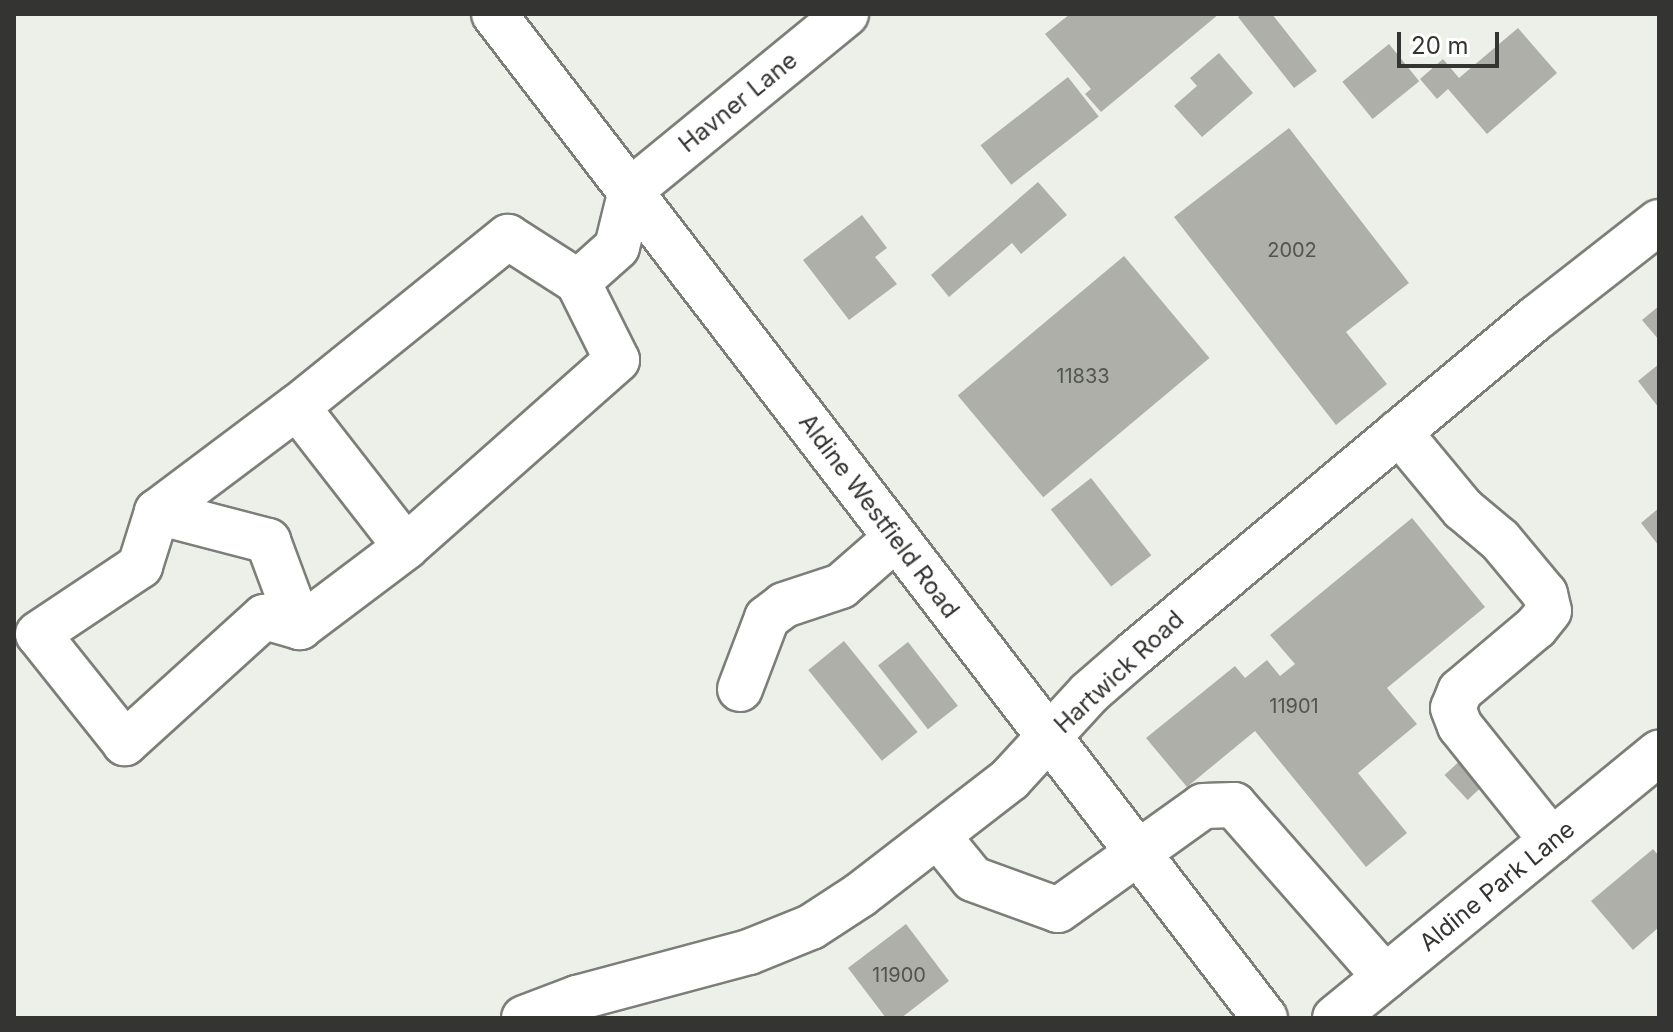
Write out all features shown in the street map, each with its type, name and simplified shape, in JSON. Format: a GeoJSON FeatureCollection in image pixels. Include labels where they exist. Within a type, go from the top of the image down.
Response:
{"type":"FeatureCollection","features":[{"type":"Feature","properties":{"kind":"street","name":"Aldine Westfield Road"},"geometry":{"type":"LineString","coordinates":[[494,14],[1140,851],[1265,1018]]}},
{"type":"Feature","properties":{"kind":"street","name":"Havner Lane"},"geometry":{"type":"LineString","coordinates":[[631,190],[846,14]]}},
{"type":"Feature","properties":{"kind":"street"},"geometry":{"type":"LineString","coordinates":[[578,282],[617,247],[631,190]]}},
{"type":"Feature","properties":{"kind":"street","name":"Hartwick Road"},"geometry":{"type":"LineString","coordinates":[[524,1018],[621,1003],[811,927],[938,836],[1010,779],[1089,693],[1135,653],[1536,318],[1659,222]]}},
{"type":"Feature","properties":{"kind":"street"},"geometry":{"type":"LineString","coordinates":[[508,237],[578,282],[617,360],[406,547],[300,627],[264,617],[125,743],[38,634],[140,566],[157,512],[297,407],[508,237]]}},
{"type":"Feature","properties":{"kind":"street"},"geometry":{"type":"LineString","coordinates":[[297,407],[406,547]]}},
{"type":"Feature","properties":{"kind":"street"},"geometry":{"type":"LineString","coordinates":[[1399,432],[1463,509],[1500,540],[1545,594],[1549,611],[1460,691],[1453,708],[1460,726],[1552,841]]}},
{"type":"Feature","properties":{"kind":"street"},"geometry":{"type":"LineString","coordinates":[[157,512],[268,541],[300,627]]}},
{"type":"Feature","properties":{"kind":"street"},"geometry":{"type":"LineString","coordinates":[[740,689],[767,618],[784,605],[841,586],[896,538]]}},
{"type":"Feature","properties":{"kind":"street","name":"Aldine Park Lane"},"geometry":{"type":"LineString","coordinates":[[1335,1018],[1659,753]]}},
{"type":"Feature","properties":{"kind":"street"},"geometry":{"type":"LineString","coordinates":[[938,836],[973,879],[1058,910],[1203,806],[1234,805],[1385,977]]}},
{"type":"Feature","properties":{"kind":"building"},"geometry":{"type":"Polygon","coordinates":[[[1070,14],[1219,14],[1101,112],[1085,94],[1091,89],[1045,34],[1070,14]]]}},
{"type":"Feature","properties":{"kind":"building"},"geometry":{"type":"Polygon","coordinates":[[[1242,14],[1272,14],[1317,71],[1294,88],[1238,17],[1242,14]]]}},
{"type":"Feature","properties":{"kind":"building"},"geometry":{"type":"Polygon","coordinates":[[[1518,28],[1557,73],[1487,134],[1448,89],[1437,99],[1420,79],[1443,59],[1459,78],[1518,28]]]}},
{"type":"Feature","properties":{"kind":"building"},"geometry":{"type":"Polygon","coordinates":[[[1389,44],[1419,81],[1373,119],[1342,82],[1389,44]]]}},
{"type":"Feature","properties":{"kind":"building"},"geometry":{"type":"Polygon","coordinates":[[[1219,53],[1253,93],[1202,137],[1174,106],[1197,86],[1190,78],[1219,53]]]}},
{"type":"Feature","properties":{"kind":"building"},"geometry":{"type":"Polygon","coordinates":[[[1068,77],[1099,116],[1011,185],[981,145],[1068,77]]]}},
{"type":"Feature","properties":{"kind":"building"},"geometry":{"type":"Polygon","coordinates":[[[1289,128],[1409,283],[1346,332],[1387,384],[1336,425],[1174,217],[1289,128]]]}},
{"type":"Feature","properties":{"kind":"building"},"geometry":{"type":"Polygon","coordinates":[[[1038,182],[1067,215],[1021,254],[1012,243],[949,297],[931,275],[1038,182]]]}},
{"type":"Feature","properties":{"kind":"building"},"geometry":{"type":"Polygon","coordinates":[[[862,215],[887,248],[875,257],[897,284],[849,320],[803,260],[862,215]]]}},
{"type":"Feature","properties":{"kind":"building"},"geometry":{"type":"Polygon","coordinates":[[[1124,256],[1209,358],[1043,497],[958,395],[1124,256]]]}},
{"type":"Feature","properties":{"kind":"building"},"geometry":{"type":"Polygon","coordinates":[[[1659,306],[1659,340],[1642,320],[1659,306]]]}},
{"type":"Feature","properties":{"kind":"building"},"geometry":{"type":"Polygon","coordinates":[[[1659,364],[1659,408],[1638,381],[1659,364]]]}},
{"type":"Feature","properties":{"kind":"building"},"geometry":{"type":"Polygon","coordinates":[[[1091,478],[1151,555],[1111,587],[1051,509],[1091,478]]]}},
{"type":"Feature","properties":{"kind":"building"},"geometry":{"type":"Polygon","coordinates":[[[1659,508],[1659,546],[1641,523],[1659,508]]]}},
{"type":"Feature","properties":{"kind":"building"},"geometry":{"type":"Polygon","coordinates":[[[1412,518],[1485,607],[1387,688],[1417,724],[1358,773],[1407,833],[1366,867],[1255,731],[1187,787],[1146,738],[1235,666],[1245,678],[1267,660],[1280,676],[1295,664],[1270,635],[1412,518]]]}},
{"type":"Feature","properties":{"kind":"building"},"geometry":{"type":"Polygon","coordinates":[[[844,641],[918,732],[882,761],[808,670],[844,641]]]}},
{"type":"Feature","properties":{"kind":"building"},"geometry":{"type":"Polygon","coordinates":[[[908,642],[958,706],[928,729],[878,665],[908,642]]]}},
{"type":"Feature","properties":{"kind":"building"},"geometry":{"type":"Polygon","coordinates":[[[1465,756],[1488,781],[1468,800],[1445,775],[1465,756]]]}},
{"type":"Feature","properties":{"kind":"building"},"geometry":{"type":"Polygon","coordinates":[[[1653,849],[1659,856],[1659,927],[1633,950],[1591,901],[1653,849]]]}},
{"type":"Feature","properties":{"kind":"building"},"geometry":{"type":"Polygon","coordinates":[[[906,924],[949,981],[901,1018],[886,1018],[848,968],[906,924]]]}}]}
